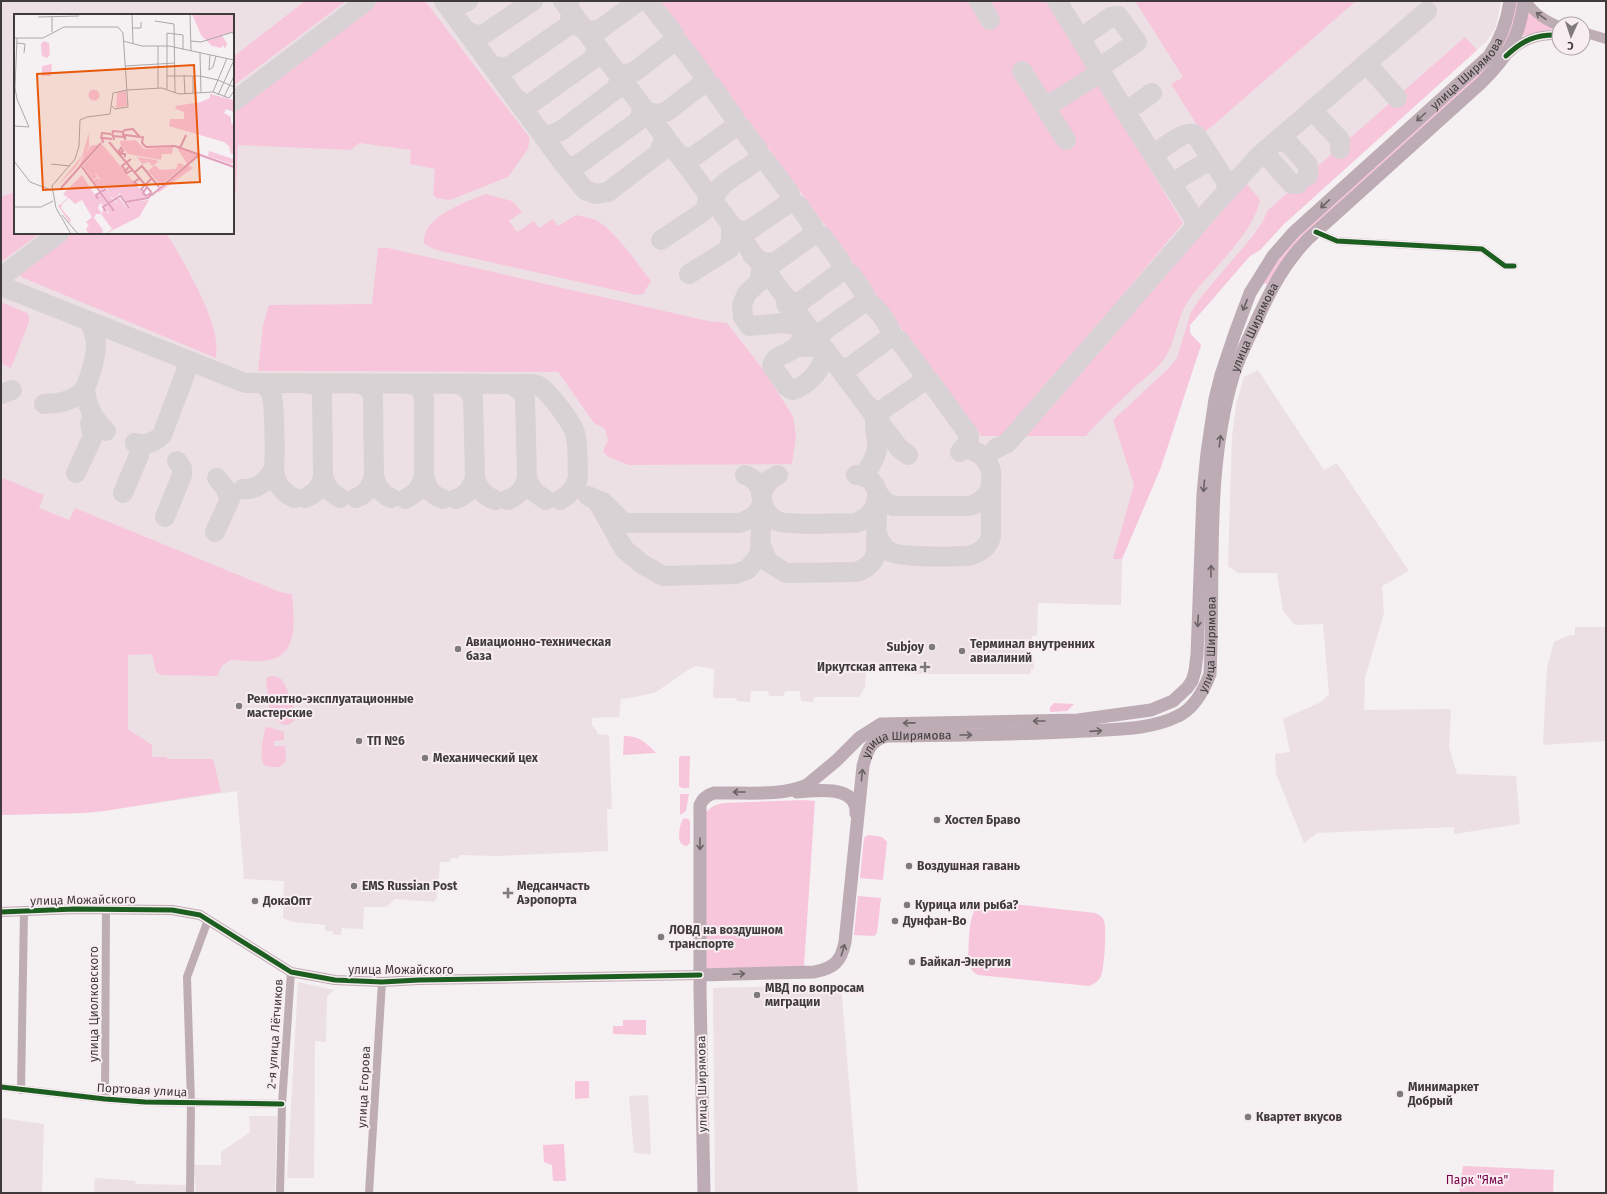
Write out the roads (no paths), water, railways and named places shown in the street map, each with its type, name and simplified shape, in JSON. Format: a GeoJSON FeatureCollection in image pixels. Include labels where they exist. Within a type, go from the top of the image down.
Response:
{"type":"FeatureCollection","features":[{"type":"Feature","properties":{"kind":"main road","name":"улица Ширямова"},"geometry":{"type":"LineString","coordinates":[[704,1193],[700,975],[700,805],[702,800],[709,794],[714,793],[792,791],[806,785],[836,761],[859,738],[881,724],[1078,720],[1151,710],[1164,706],[1181,695],[1192,681],[1195,671],[1203,494],[1215,399],[1221,375],[1245,306],[1258,279],[1274,256],[1294,232],[1489,56],[1502,35],[1507,20],[1510,1]]}},
{"type":"Feature","properties":{"kind":"main road","name":"улица Ширямова"},"geometry":{"type":"LineString","coordinates":[[700,975],[814,972],[824,970],[838,960],[845,942],[857,824],[866,755],[870,746],[880,738],[887,736],[1029,735],[1125,729],[1153,725],[1179,716],[1190,708],[1198,699],[1210,674],[1211,572],[1214,494],[1218,451],[1228,395],[1235,371],[1248,340],[1274,285],[1296,251],[1480,83],[1506,56],[1518,33],[1526,1]]}},
{"type":"Feature","properties":{"kind":"main road"},"geometry":{"type":"LineString","coordinates":[[1258,279],[1257,286],[1261,291],[1269,292],[1274,285]]}},
{"type":"Feature","properties":{"kind":"main road"},"geometry":{"type":"LineString","coordinates":[[1233,340],[1242,323],[1249,327],[1248,340]]}},
{"type":"Feature","properties":{"kind":"main road"},"geometry":{"type":"LineString","coordinates":[[778,792],[836,791],[850,798],[855,804],[857,824]]}},
{"type":"Feature","properties":{"kind":"street"},"geometry":{"type":"LineString","coordinates":[[1526,1],[1538,14],[1551,21]]}},
{"type":"Feature","properties":{"kind":"street"},"geometry":{"type":"LineString","coordinates":[[1506,56],[1517,46],[1527,40],[1543,35],[1551,35]]}},
{"type":"Feature","properties":{"kind":"street"},"geometry":{"type":"LineString","coordinates":[[1591,35],[1606,40]]}},
{"type":"Feature","properties":{"kind":"street"},"geometry":{"type":"LineString","coordinates":[[1591,38],[1606,40]]}},
{"type":"Feature","properties":{"kind":"street"},"geometry":{"type":"LineString","coordinates":[[1316,232],[1337,241],[1482,249],[1505,266],[1514,266]]}},
{"type":"Feature","properties":{"kind":"street","name":"улица Можайского"},"geometry":{"type":"LineString","coordinates":[[1,912],[106,909],[172,910],[200,915],[291,972],[335,980],[382,982],[700,975]]}},
{"type":"Feature","properties":{"kind":"street","name":"улица Циолковского"},"geometry":{"type":"LineString","coordinates":[[105,1099],[106,909]]}},
{"type":"Feature","properties":{"kind":"street"},"geometry":{"type":"LineString","coordinates":[[21,1090],[24,911]]}},
{"type":"Feature","properties":{"kind":"street"},"geometry":{"type":"LineString","coordinates":[[190,1193],[191,1103],[188,977],[208,920]]}},
{"type":"Feature","properties":{"kind":"street","name":"2-я улица Лётчиков"},"geometry":{"type":"LineString","coordinates":[[280,1193],[282,1104],[291,972]]}},
{"type":"Feature","properties":{"kind":"street","name":"улица Егорова"},"geometry":{"type":"LineString","coordinates":[[370,1193],[382,982]]}},
{"type":"Feature","properties":{"kind":"street","name":"Портовая улица"},"geometry":{"type":"LineString","coordinates":[[1,1087],[145,1102],[282,1104]]}},
{"type":"Feature","properties":{"kind":"place","name":"Subjoy"},"geometry":{"type":"Point","coordinates":[932,647]}},
{"type":"Feature","properties":{"kind":"place","name":"Авиационно-техническая база"},"geometry":{"type":"Point","coordinates":[458,649]}},
{"type":"Feature","properties":{"kind":"place","name":"Терминал внутренних авиалиний"},"geometry":{"type":"Point","coordinates":[962,651]}},
{"type":"Feature","properties":{"kind":"place","name":"Иркутская аптека"},"geometry":{"type":"Point","coordinates":[925,667]}},
{"type":"Feature","properties":{"kind":"place","name":"Ремонтно-эксплуатационные мастерские"},"geometry":{"type":"Point","coordinates":[239,706]}},
{"type":"Feature","properties":{"kind":"place","name":"ТП №6"},"geometry":{"type":"Point","coordinates":[359,741]}},
{"type":"Feature","properties":{"kind":"place","name":"Механический цех"},"geometry":{"type":"Point","coordinates":[425,758]}},
{"type":"Feature","properties":{"kind":"place","name":"Хостел Браво"},"geometry":{"type":"Point","coordinates":[937,820]}},
{"type":"Feature","properties":{"kind":"place","name":"Воздушная гавань"},"geometry":{"type":"Point","coordinates":[909,866]}},
{"type":"Feature","properties":{"kind":"place","name":"EMS Russian Рost"},"geometry":{"type":"Point","coordinates":[354,886]}},
{"type":"Feature","properties":{"kind":"place","name":"Медсанчасть Аэропорта"},"geometry":{"type":"Point","coordinates":[508,893]}},
{"type":"Feature","properties":{"kind":"place","name":"ДокаОпт"},"geometry":{"type":"Point","coordinates":[255,901]}},
{"type":"Feature","properties":{"kind":"place","name":"Курица или рыба?"},"geometry":{"type":"Point","coordinates":[907,905]}},
{"type":"Feature","properties":{"kind":"place","name":"Дунфан-Во"},"geometry":{"type":"Point","coordinates":[895,921]}},
{"type":"Feature","properties":{"kind":"place","name":"ЛОВД на воздушном транспорте"},"geometry":{"type":"Point","coordinates":[661,937]}},
{"type":"Feature","properties":{"kind":"place","name":"Байкал-Энергия"},"geometry":{"type":"Point","coordinates":[912,962]}},
{"type":"Feature","properties":{"kind":"place","name":"МВД по вопросам миграции"},"geometry":{"type":"Point","coordinates":[757,995]}},
{"type":"Feature","properties":{"kind":"place","name":"Минимаркет Добрый"},"geometry":{"type":"Point","coordinates":[1400,1094]}},
{"type":"Feature","properties":{"kind":"place","name":"Квартет вкусов"},"geometry":{"type":"Point","coordinates":[1248,1117]}},
{"type":"Feature","properties":{"kind":"park label","name":"Парк \"Яма\""},"geometry":{"type":"Point","coordinates":[1477,1180]}}]}
